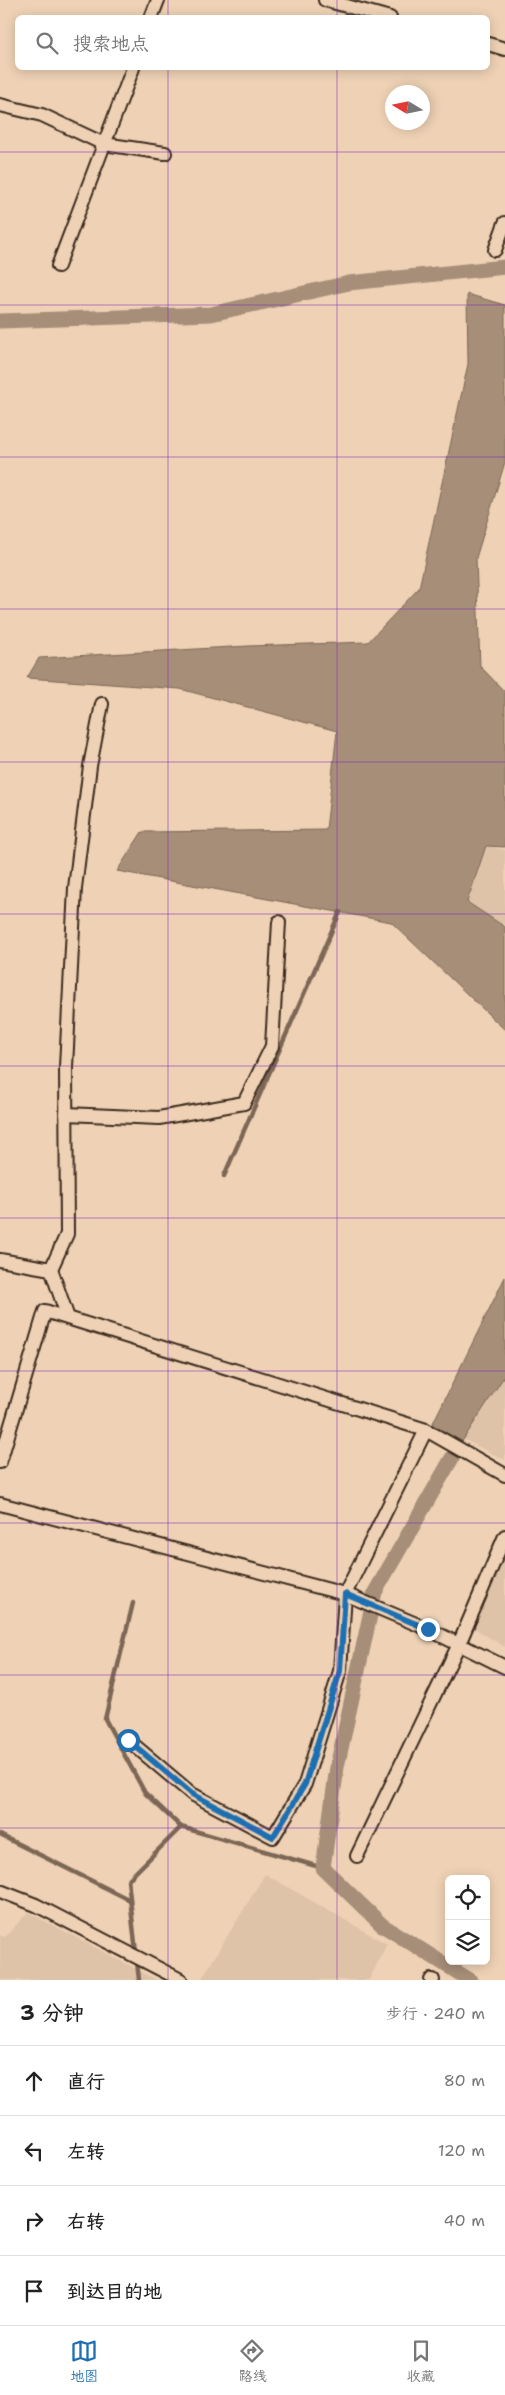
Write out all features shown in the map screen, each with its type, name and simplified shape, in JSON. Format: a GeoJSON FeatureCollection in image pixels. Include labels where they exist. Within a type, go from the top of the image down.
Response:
{"type":"FeatureCollection","features":[{"type":"Feature","properties":{"kind":"street"},"geometry":{"type":"LineString","coordinates":[[153,15],[158,0]]}},
{"type":"Feature","properties":{"kind":"street"},"geometry":{"type":"LineString","coordinates":[[325,0],[359,4],[383,15]]}},
{"type":"Feature","properties":{"kind":"street"},"geometry":{"type":"LineString","coordinates":[[490,44],[505,48]]}},
{"type":"Feature","properties":{"kind":"street"},"geometry":{"type":"LineString","coordinates":[[58,266],[132,70]]}},
{"type":"Feature","properties":{"kind":"street"},"geometry":{"type":"LineString","coordinates":[[0,105],[42,115],[104,144],[166,153]]}},
{"type":"Feature","properties":{"kind":"street"},"geometry":{"type":"LineString","coordinates":[[495,250],[505,223]]}},
{"type":"Feature","properties":{"kind":"street"},"geometry":{"type":"LineString","coordinates":[[68,1318],[51,1269],[68,1234],[66,1067],[75,888],[90,766],[102,704]]}},
{"type":"Feature","properties":{"kind":"street"},"geometry":{"type":"LineString","coordinates":[[66,1114],[159,1118],[244,1103],[272,1046],[280,922]]}},
{"type":"Feature","properties":{"kind":"street"},"geometry":{"type":"LineString","coordinates":[[0,1260],[51,1269]]}},
{"type":"Feature","properties":{"kind":"street"},"geometry":{"type":"LineString","coordinates":[[0,1462],[45,1311],[426,1430],[505,1475]]}},
{"type":"Feature","properties":{"kind":"street"},"geometry":{"type":"LineString","coordinates":[[128,1740],[192,1794],[273,1837],[305,1784],[340,1671],[345,1594],[426,1430]]}},
{"type":"Feature","properties":{"kind":"street"},"geometry":{"type":"LineString","coordinates":[[0,1504],[345,1594],[398,1616],[505,1667]]}},
{"type":"Feature","properties":{"kind":"street"},"geometry":{"type":"LineString","coordinates":[[357,1856],[459,1644],[505,1536]]}},
{"type":"Feature","properties":{"kind":"street"},"geometry":{"type":"LineString","coordinates":[[0,1891],[36,1905],[181,1980]]}},
{"type":"Feature","properties":{"kind":"shaded area"},"geometry":{"type":"Polygon","coordinates":[[[467,294],[505,305],[505,462],[476,558],[480,666],[505,692],[505,847],[486,846],[467,902],[505,927],[505,1030],[391,922],[117,871],[142,832],[326,830],[337,731],[180,689],[27,678],[39,658],[248,646],[368,642],[419,588],[468,364],[467,294]]]}},
{"type":"Feature","properties":{"kind":"shaded area"},"geometry":{"type":"Polygon","coordinates":[[[486,846],[505,850],[505,927],[467,903],[486,846]]]}},
{"type":"Feature","properties":{"kind":"shaded area"},"geometry":{"type":"Polygon","coordinates":[[[505,1277],[505,1375],[454,1454],[428,1433],[505,1277]]]}},
{"type":"Feature","properties":{"kind":"shaded area"},"geometry":{"type":"Polygon","coordinates":[[[505,1375],[505,1460],[463,1439],[505,1375]]]}},
{"type":"Feature","properties":{"kind":"shaded area"},"geometry":{"type":"Polygon","coordinates":[[[505,1546],[505,1647],[470,1626],[505,1546]]]}},
{"type":"Feature","properties":{"kind":"shaded area"},"geometry":{"type":"Polygon","coordinates":[[[265,1874],[387,1944],[369,1980],[207,1980],[202,1978],[265,1874]]]}},
{"type":"Feature","properties":{"kind":"shaded area"},"geometry":{"type":"Polygon","coordinates":[[[28,1912],[157,1980],[0,1980],[0,1935],[5,1937],[28,1912]]]}},
{"type":"Feature","properties":{"kind":"waterway"},"geometry":{"type":"LineString","coordinates":[[0,321],[211,314],[349,283],[505,267]]}},
{"type":"Feature","properties":{"kind":"waterway"},"geometry":{"type":"LineString","coordinates":[[224,1176],[340,912]]}},
{"type":"Feature","properties":{"kind":"waterway"},"geometry":{"type":"LineString","coordinates":[[452,1458],[375,1592],[337,1767],[323,1868],[382,1925],[470,1980]]}},
{"type":"Feature","properties":{"kind":"waterway"},"geometry":{"type":"LineString","coordinates":[[133,1603],[105,1719],[145,1793],[181,1827]]}},
{"type":"Feature","properties":{"kind":"waterway"},"geometry":{"type":"LineString","coordinates":[[139,1980],[128,1880],[181,1827],[323,1868]]}},
{"type":"Feature","properties":{"kind":"waterway"},"geometry":{"type":"LineString","coordinates":[[0,1835],[130,1900]]}},
{"type":"Feature","properties":{"kind":"route"},"geometry":{"type":"LineString","coordinates":[[128,1740],[192,1794],[273,1837],[305,1784],[340,1671],[345,1594],[428,1629]]}}]}
